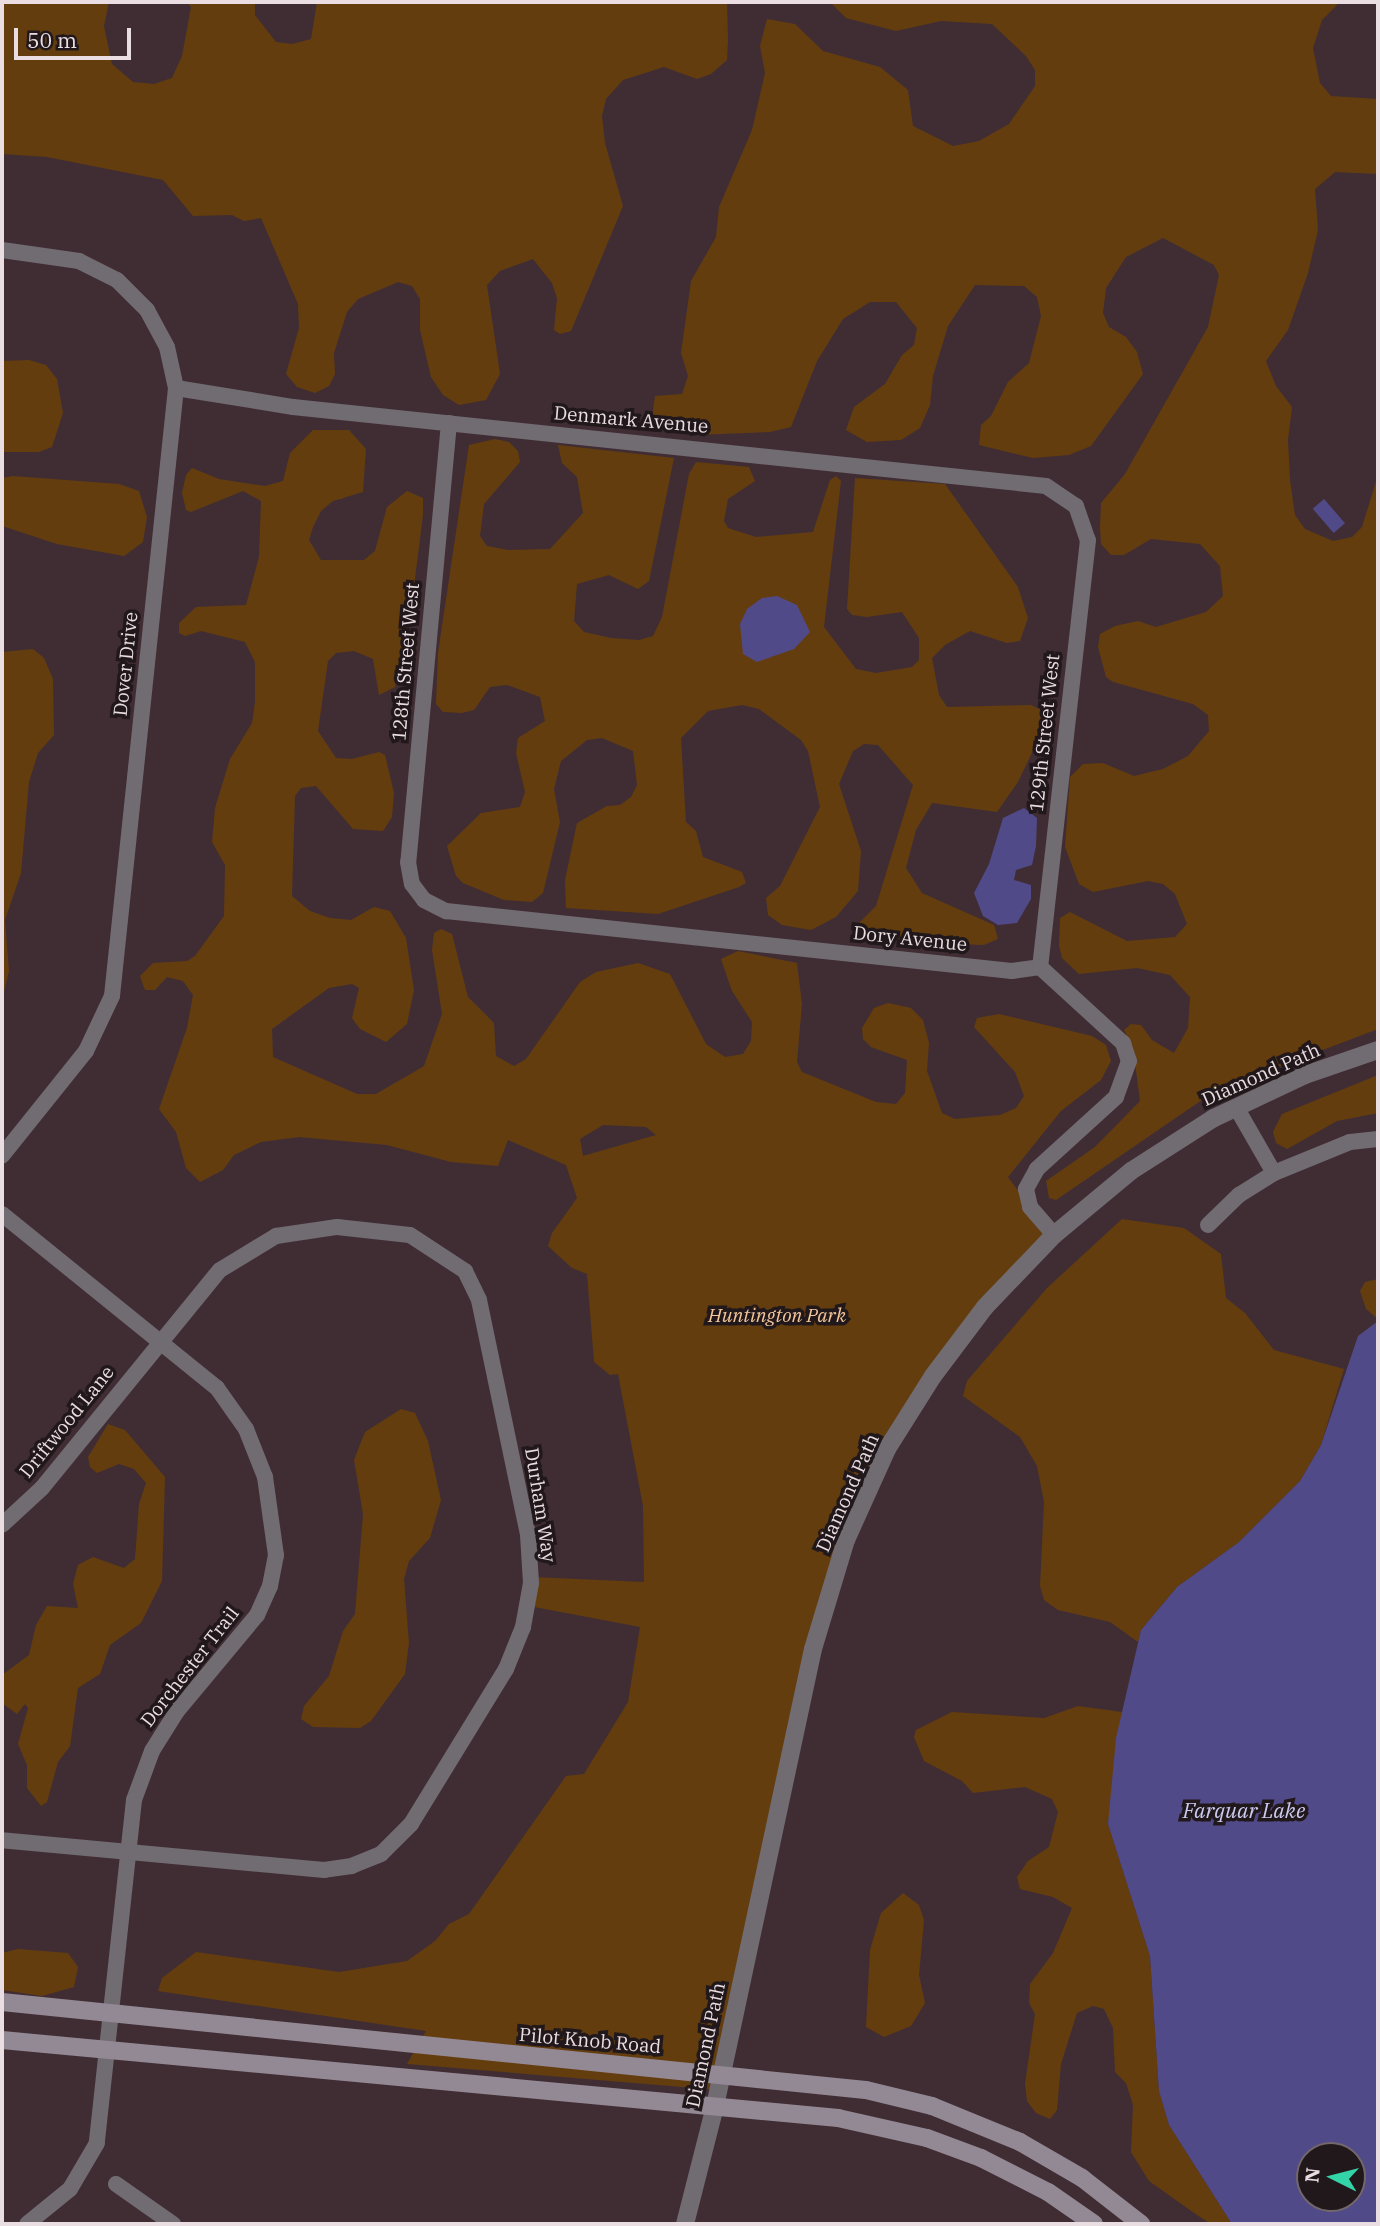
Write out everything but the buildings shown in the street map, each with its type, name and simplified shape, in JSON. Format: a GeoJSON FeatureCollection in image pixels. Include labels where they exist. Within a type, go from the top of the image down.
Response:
{"type":"FeatureCollection","features":[{"type":"Feature","properties":{"kind":"main road","name":"Pilot Knob Road"},"geometry":{"type":"LineString","coordinates":[[2,2002],[866,2090],[951,2112],[1036,2150],[1082,2178],[1141,2224]]}},
{"type":"Feature","properties":{"kind":"main road"},"geometry":{"type":"LineString","coordinates":[[2,2040],[838,2118],[927,2138],[1021,2178],[1094,2224]]}},
{"type":"Feature","properties":{"kind":"street","name":"Dover Drive"},"geometry":{"type":"LineString","coordinates":[[2,250],[79,261],[117,280],[154,322],[167,346],[176,388],[112,996],[86,1051],[2,1156]]}},
{"type":"Feature","properties":{"kind":"street","name":"Denmark Avenue"},"geometry":{"type":"LineString","coordinates":[[176,388],[293,407],[1046,486],[1076,506]]}},
{"type":"Feature","properties":{"kind":"street","name":"128th Street West"},"geometry":{"type":"LineString","coordinates":[[424,900],[412,884],[408,862],[449,424]]}},
{"type":"Feature","properties":{"kind":"street","name":"129th Street West"},"geometry":{"type":"LineString","coordinates":[[1040,967],[1088,540],[1076,506]]}},
{"type":"Feature","properties":{"kind":"street","name":"Dory Avenue"},"geometry":{"type":"LineString","coordinates":[[424,900],[458,912],[1012,971],[1040,967]]}},
{"type":"Feature","properties":{"kind":"street"},"geometry":{"type":"LineString","coordinates":[[1040,967],[1123,1043],[1129,1061],[1116,1097],[1037,1169],[1026,1189],[1030,1207],[1055,1235]]}},
{"type":"Feature","properties":{"kind":"street","name":"Diamond Path"},"geometry":{"type":"LineString","coordinates":[[685,2224],[715,2106],[813,1649],[846,1540],[887,1449],[933,1376],[985,1307],[1055,1235],[1131,1171],[1237,1107],[1305,1075],[1378,1050]]}},
{"type":"Feature","properties":{"kind":"street"},"geometry":{"type":"LineString","coordinates":[[1237,1107],[1274,1173]]}},
{"type":"Feature","properties":{"kind":"street"},"geometry":{"type":"LineString","coordinates":[[1208,1224],[1238,1195],[1274,1173],[1350,1142],[1378,1139]]}},
{"type":"Feature","properties":{"kind":"street","name":"Dorchester Trail"},"geometry":{"type":"LineString","coordinates":[[2,1214],[217,1388],[246,1429],[265,1477],[276,1555],[271,1586],[257,1615],[177,1711],[152,1751],[134,1800],[109,2012],[97,2143],[70,2189],[27,2224]]}},
{"type":"Feature","properties":{"kind":"street","name":"Durham Way"},"geometry":{"type":"LineString","coordinates":[[2,1840],[324,1870],[352,1866],[381,1854],[411,1824],[506,1669],[523,1627],[531,1583],[528,1535],[479,1300],[465,1270],[410,1235],[337,1227],[276,1236],[220,1270],[160,1341]]}},
{"type":"Feature","properties":{"kind":"street","name":"Driftwood Lane"},"geometry":{"type":"LineString","coordinates":[[2,1525],[42,1488],[160,1341]]}},
{"type":"Feature","properties":{"kind":"street"},"geometry":{"type":"LineString","coordinates":[[116,2184],[145,2200],[173,2224]]}},
{"type":"Feature","properties":{"kind":"green space"},"geometry":{"type":"Polygon","coordinates":[[[2,2],[109,2],[104,26],[112,64],[133,82],[154,84],[172,78],[182,56],[191,7],[187,2],[255,2],[255,15],[276,42],[292,44],[311,39],[317,2],[727,2],[727,60],[711,74],[697,79],[664,67],[623,80],[606,99],[602,116],[605,143],[623,206],[571,331],[560,334],[554,330],[557,298],[552,283],[533,259],[500,271],[487,285],[500,374],[486,400],[459,405],[443,395],[431,377],[420,330],[420,299],[412,286],[398,282],[358,299],[347,312],[334,353],[335,374],[329,386],[315,393],[297,387],[286,374],[299,328],[298,304],[261,218],[244,221],[232,215],[193,216],[163,180],[47,157],[2,154],[2,2]]]}},
{"type":"Feature","properties":{"kind":"green space"},"geometry":{"type":"Polygon","coordinates":[[[830,2],[1335,2],[1337,5],[1322,20],[1313,48],[1320,83],[1331,96],[1378,99],[1378,174],[1335,172],[1315,189],[1318,230],[1308,273],[1288,330],[1266,361],[1276,386],[1292,407],[1288,440],[1290,480],[1295,515],[1305,529],[1333,541],[1352,537],[1362,527],[1378,475],[1378,1029],[1215,1091],[1056,1200],[1049,1198],[1046,1181],[1095,1147],[1140,1101],[1133,1048],[1124,1030],[1131,1024],[1141,1025],[1152,1040],[1174,1053],[1188,1028],[1190,997],[1170,975],[1137,968],[1079,974],[1062,958],[1059,945],[1060,918],[1070,912],[1127,941],[1175,937],[1187,924],[1175,894],[1163,884],[1148,881],[1093,892],[1079,884],[1065,847],[1070,777],[1083,764],[1103,763],[1134,776],[1163,769],[1188,756],[1209,731],[1208,715],[1193,704],[1113,682],[1106,677],[1098,647],[1100,634],[1115,626],[1138,621],[1156,627],[1206,612],[1223,596],[1220,566],[1200,544],[1151,539],[1124,555],[1111,555],[1101,544],[1100,528],[1101,503],[1125,474],[1208,327],[1219,275],[1214,265],[1163,238],[1126,257],[1106,288],[1103,313],[1109,327],[1126,337],[1137,352],[1143,374],[1091,446],[1069,455],[1033,458],[979,445],[981,425],[991,416],[1008,382],[1029,363],[1041,316],[1037,297],[1024,286],[975,285],[948,326],[933,376],[930,405],[920,428],[901,440],[867,442],[846,430],[854,407],[885,384],[902,355],[914,345],[917,328],[896,302],[870,302],[843,319],[817,361],[791,427],[770,432],[696,435],[658,422],[652,417],[655,396],[682,394],[688,376],[681,353],[691,281],[716,237],[719,207],[752,130],[765,73],[760,46],[767,19],[795,24],[823,51],[880,67],[908,90],[913,126],[953,146],[979,141],[1009,124],[1035,86],[1035,70],[1026,56],[992,24],[941,21],[896,31],[846,18],[830,2]]]}},
{"type":"Feature","properties":{"kind":"green space"},"geometry":{"type":"Polygon","coordinates":[[[29,360],[46,365],[57,379],[63,413],[52,447],[39,452],[2,452],[2,361],[29,360]]]}},
{"type":"Feature","properties":{"kind":"green space","name":"Huntington Park"},"geometry":{"type":"Polygon","coordinates":[[[313,430],[349,430],[366,449],[363,492],[333,501],[321,511],[313,527],[309,540],[321,560],[364,560],[375,551],[387,507],[407,491],[423,498],[410,618],[395,687],[379,695],[373,659],[354,651],[336,653],[328,661],[318,731],[336,758],[352,759],[379,752],[385,755],[394,793],[392,817],[383,831],[353,829],[316,786],[301,788],[295,796],[292,896],[310,911],[330,918],[351,920],[374,907],[390,911],[406,938],[414,990],[407,1024],[386,1042],[360,1029],[352,1018],[359,988],[352,984],[329,988],[272,1029],[273,1057],[357,1094],[376,1094],[424,1066],[442,1014],[432,950],[434,933],[441,929],[452,934],[468,997],[494,1023],[496,1056],[514,1066],[526,1059],[580,982],[596,972],[638,963],[670,974],[706,1044],[725,1057],[743,1054],[751,1041],[752,1022],[732,991],[721,959],[738,951],[797,963],[802,1004],[797,1062],[802,1072],[876,1102],[896,1104],[905,1093],[907,1060],[871,1047],[863,1039],[862,1028],[874,1008],[888,1003],[911,1008],[923,1020],[929,1043],[927,1071],[942,1113],[955,1119],[1000,1115],[1016,1108],[1024,1096],[1015,1072],[974,1027],[977,1018],[999,1014],[1092,1036],[1106,1045],[1111,1061],[1101,1080],[1061,1111],[1008,1177],[1052,1236],[952,1355],[908,1421],[842,1560],[718,2090],[407,2064],[426,2031],[158,1991],[162,1978],[196,1952],[339,1972],[407,1961],[435,1941],[449,1924],[469,1914],[566,1776],[584,1774],[628,1702],[640,1627],[529,1606],[532,1577],[644,1582],[643,1506],[618,1374],[610,1375],[594,1362],[587,1274],[572,1268],[548,1246],[552,1233],[577,1198],[566,1165],[508,1140],[498,1166],[451,1162],[387,1145],[299,1137],[261,1142],[234,1155],[223,1170],[200,1182],[186,1168],[176,1132],[159,1109],[187,1028],[193,995],[183,981],[167,977],[155,990],[145,990],[140,976],[153,963],[187,961],[195,956],[224,916],[225,865],[212,842],[215,808],[230,759],[252,723],[255,702],[255,662],[245,642],[201,631],[185,636],[179,633],[179,623],[196,607],[246,605],[259,557],[261,501],[243,491],[191,512],[186,510],[182,493],[186,475],[192,468],[219,479],[265,486],[283,481],[290,453],[313,430]],[[603,1125],[580,1139],[583,1156],[656,1135],[646,1127],[603,1125]]]}},
{"type":"Feature","properties":{"kind":"green space"},"geometry":{"type":"Polygon","coordinates":[[[495,439],[509,442],[518,451],[520,462],[484,504],[480,536],[487,546],[508,550],[550,549],[583,513],[577,477],[562,463],[558,445],[674,458],[649,581],[638,589],[609,575],[577,584],[574,621],[584,632],[611,638],[639,640],[653,636],[662,617],[689,474],[696,462],[749,467],[755,481],[728,499],[724,521],[728,528],[756,537],[813,532],[830,480],[836,476],[841,481],[824,627],[856,669],[876,673],[912,667],[919,660],[919,638],[902,612],[867,617],[852,615],[847,609],[855,478],[945,484],[1018,587],[1028,618],[1020,641],[1007,643],[970,631],[945,645],[932,658],[939,695],[947,707],[1031,705],[1041,710],[1042,732],[1018,782],[997,812],[932,803],[916,830],[906,868],[922,893],[994,925],[998,939],[984,945],[855,935],[855,927],[876,906],[913,785],[878,745],[864,744],[853,751],[839,784],[861,851],[858,891],[836,917],[811,930],[782,925],[768,915],[766,898],[780,886],[820,807],[808,751],[801,740],[759,709],[742,705],[708,711],[681,738],[686,822],[696,831],[703,857],[742,872],[746,883],[658,914],[566,908],[565,880],[577,823],[607,806],[620,805],[631,797],[637,785],[633,751],[602,738],[587,740],[561,761],[554,789],[560,822],[543,893],[532,902],[504,900],[463,883],[456,876],[447,846],[481,813],[520,807],[525,792],[516,753],[518,738],[545,721],[540,697],[507,685],[490,687],[474,710],[462,713],[443,712],[436,704],[438,653],[469,445],[495,439]]]}},
{"type":"Feature","properties":{"kind":"green space"},"geometry":{"type":"Polygon","coordinates":[[[13,476],[119,484],[139,491],[147,517],[143,542],[124,556],[57,544],[2,526],[2,478],[13,476]]]}},
{"type":"Feature","properties":{"kind":"green space"},"geometry":{"type":"Polygon","coordinates":[[[33,649],[44,658],[53,679],[54,735],[38,753],[29,782],[21,873],[5,920],[9,971],[2,999],[2,652],[33,649]]]}},
{"type":"Feature","properties":{"kind":"green space"},"geometry":{"type":"Polygon","coordinates":[[[1378,1075],[1378,1113],[1337,1121],[1287,1149],[1276,1143],[1273,1132],[1282,1114],[1378,1075]]]}},
{"type":"Feature","properties":{"kind":"green space"},"geometry":{"type":"Polygon","coordinates":[[[1122,1219],[1184,1228],[1221,1254],[1226,1298],[1245,1313],[1274,1350],[1344,1369],[1321,1445],[1300,1481],[1239,1542],[1177,1587],[1141,1630],[1138,1642],[1110,1622],[1058,1610],[1044,1600],[1040,1586],[1044,1502],[1037,1466],[1020,1437],[963,1396],[967,1381],[1047,1288],[1122,1219]]]}},
{"type":"Feature","properties":{"kind":"green space"},"geometry":{"type":"Polygon","coordinates":[[[1378,1279],[1378,1319],[1366,1309],[1360,1291],[1365,1282],[1378,1279]]]}},
{"type":"Feature","properties":{"kind":"green space"},"geometry":{"type":"Polygon","coordinates":[[[401,1409],[415,1413],[428,1441],[441,1500],[430,1538],[409,1561],[404,1579],[409,1643],[405,1674],[371,1721],[360,1728],[313,1727],[301,1719],[304,1706],[329,1676],[343,1631],[355,1614],[363,1514],[354,1460],[365,1432],[401,1409]]]}},
{"type":"Feature","properties":{"kind":"green space"},"geometry":{"type":"Polygon","coordinates":[[[108,1424],[125,1430],[165,1477],[162,1581],[141,1623],[110,1645],[100,1674],[78,1688],[70,1746],[58,1762],[47,1802],[41,1806],[27,1788],[27,1765],[18,1744],[28,1708],[25,1704],[17,1714],[2,1703],[2,1675],[29,1655],[36,1625],[47,1606],[78,1608],[73,1584],[78,1565],[93,1557],[124,1568],[135,1559],[139,1504],[146,1483],[134,1469],[119,1464],[97,1473],[90,1467],[88,1457],[108,1424]]]}},
{"type":"Feature","properties":{"kind":"green space"},"geometry":{"type":"Polygon","coordinates":[[[1078,1706],[1122,1712],[1108,1824],[1150,1956],[1159,2091],[1169,2125],[1232,2224],[1211,2224],[1149,2181],[1131,2152],[1133,2105],[1126,2083],[1115,2072],[1113,2028],[1104,2009],[1093,2006],[1077,2013],[1061,2064],[1057,2110],[1050,2119],[1036,2113],[1027,2101],[1025,2084],[1035,2014],[1029,2003],[1030,1984],[1053,1953],[1072,1908],[1053,1897],[1020,1889],[1017,1877],[1028,1861],[1049,1847],[1058,1812],[1052,1799],[1025,1787],[973,1793],[962,1781],[924,1761],[914,1737],[916,1730],[952,1712],[1044,1718],[1078,1706]]]}},
{"type":"Feature","properties":{"kind":"green space"},"geometry":{"type":"Polygon","coordinates":[[[903,1893],[919,1905],[924,1920],[919,1975],[925,2003],[911,2026],[884,2037],[866,2027],[870,1950],[881,1913],[903,1893]]]}},
{"type":"Feature","properties":{"kind":"green space"},"geometry":{"type":"Polygon","coordinates":[[[18,1949],[68,1953],[78,1967],[74,1987],[42,1996],[2,1990],[2,1953],[18,1949]]]}},
{"type":"Feature","properties":{"kind":"water"},"geometry":{"type":"Polygon","coordinates":[[[1324,499],[1345,523],[1334,533],[1313,509],[1324,499]]]}},
{"type":"Feature","properties":{"kind":"water"},"geometry":{"type":"Polygon","coordinates":[[[777,596],[797,605],[810,632],[794,649],[757,662],[743,654],[740,624],[747,609],[762,598],[777,596]]]}},
{"type":"Feature","properties":{"kind":"water"},"geometry":{"type":"Polygon","coordinates":[[[1024,808],[1037,818],[1036,846],[1032,865],[1016,870],[1014,880],[1031,885],[1031,899],[1017,923],[998,925],[983,916],[974,893],[989,864],[1003,818],[1024,808]]]}},
{"type":"Feature","properties":{"kind":"water","name":"Farquar Lake"},"geometry":{"type":"Polygon","coordinates":[[[1378,1321],[1378,2224],[1232,2224],[1169,2125],[1159,2091],[1150,1956],[1108,1824],[1116,1738],[1141,1630],[1177,1587],[1239,1542],[1300,1481],[1321,1445],[1358,1336],[1378,1321]]]}}]}
